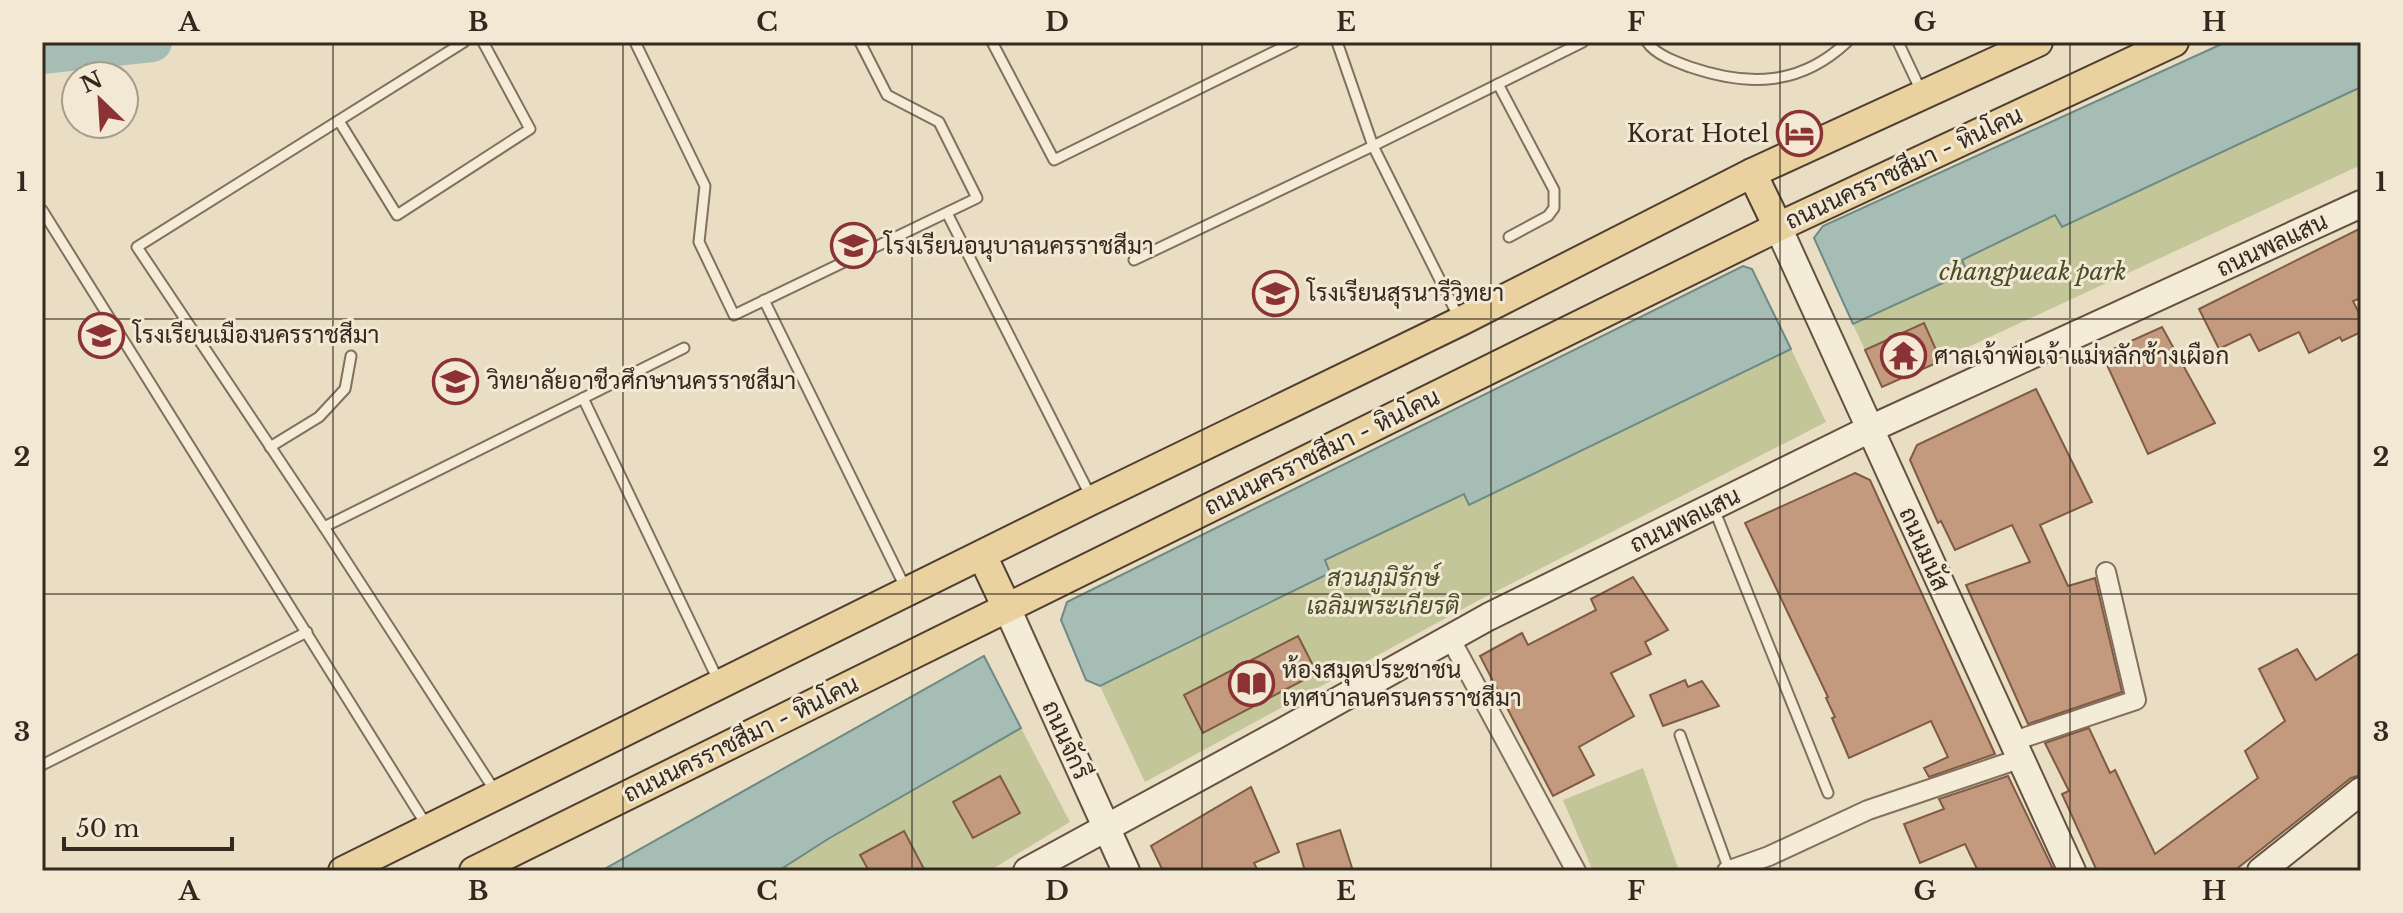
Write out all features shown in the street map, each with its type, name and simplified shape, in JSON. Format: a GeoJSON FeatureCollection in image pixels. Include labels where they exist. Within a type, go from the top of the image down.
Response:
{"type":"FeatureCollection","features":[{"type":"Feature","properties":{"kind":"main road"},"geometry":{"type":"LineString","coordinates":[[343,871],[1461,321],[1752,173],[1924,97],[2038,42]]}},
{"type":"Feature","properties":{"kind":"main road","name":"ถนนนครราชสีมา - หินโคน"},"geometry":{"type":"LineString","coordinates":[[474,871],[1778,227],[2174,42]]}},
{"type":"Feature","properties":{"kind":"main road"},"geometry":{"type":"LineString","coordinates":[[1752,173],[1778,227]]}},
{"type":"Feature","properties":{"kind":"main road"},"geometry":{"type":"LineString","coordinates":[[982,555],[1007,608]]}},
{"type":"Feature","properties":{"kind":"street","name":"ถนนพลแสน"},"geometry":{"type":"LineString","coordinates":[[1027,871],[1488,617],[1870,429],[2361,204]]}},
{"type":"Feature","properties":{"kind":"street","name":"ถนนมนัส"},"geometry":{"type":"LineString","coordinates":[[1778,227],[2072,871]]}},
{"type":"Feature","properties":{"kind":"street"},"geometry":{"type":"LineString","coordinates":[[1728,871],[2136,700],[2106,572]]}},
{"type":"Feature","properties":{"kind":"street","name":"ถนนจักรี"},"geometry":{"type":"LineString","coordinates":[[1007,608],[1126,871]]}},
{"type":"Feature","properties":{"kind":"street"},"geometry":{"type":"LineString","coordinates":[[1450,638],[1576,871]]}},
{"type":"Feature","properties":{"kind":"street"},"geometry":{"type":"LineString","coordinates":[[2261,871],[2361,791]]}},
{"type":"Feature","properties":{"kind":"lane"},"geometry":{"type":"LineString","coordinates":[[464,42],[137,247],[324,527],[496,794]]}},
{"type":"Feature","properties":{"kind":"lane"},"geometry":{"type":"LineString","coordinates":[[339,121],[397,215],[530,129],[483,42]]}},
{"type":"Feature","properties":{"kind":"lane"},"geometry":{"type":"LineString","coordinates":[[635,42],[705,186],[699,242],[734,315],[977,198],[939,122],[887,95],[860,42]]}},
{"type":"Feature","properties":{"kind":"lane"},"geometry":{"type":"LineString","coordinates":[[992,42],[1054,160],[1294,42]]}},
{"type":"Feature","properties":{"kind":"lane"},"geometry":{"type":"LineString","coordinates":[[1337,42],[1373,146],[1461,321]]}},
{"type":"Feature","properties":{"kind":"lane"},"geometry":{"type":"LineString","coordinates":[[1134,260],[1583,42]]}},
{"type":"Feature","properties":{"kind":"lane"},"geometry":{"type":"LineString","coordinates":[[1647,42],[1651,48],[1679,64],[1714,76],[1754,82],[1796,75],[1833,55],[1847,42]]}},
{"type":"Feature","properties":{"kind":"lane"},"geometry":{"type":"LineString","coordinates":[[1898,42],[1924,97]]}},
{"type":"Feature","properties":{"kind":"lane"},"geometry":{"type":"LineString","coordinates":[[1498,84],[1554,190],[1554,208],[1548,216],[1509,237]]}},
{"type":"Feature","properties":{"kind":"lane"},"geometry":{"type":"LineString","coordinates":[[42,210],[429,828]]}},
{"type":"Feature","properties":{"kind":"lane"},"geometry":{"type":"LineString","coordinates":[[947,213],[1092,500]]}},
{"type":"Feature","properties":{"kind":"lane"},"geometry":{"type":"LineString","coordinates":[[764,300],[908,592]]}},
{"type":"Feature","properties":{"kind":"lane"},"geometry":{"type":"LineString","coordinates":[[324,527],[684,348]]}},
{"type":"Feature","properties":{"kind":"lane"},"geometry":{"type":"LineString","coordinates":[[270,447],[319,417],[345,389],[351,356]]}},
{"type":"Feature","properties":{"kind":"lane"},"geometry":{"type":"LineString","coordinates":[[583,398],[720,684]]}},
{"type":"Feature","properties":{"kind":"lane"},"geometry":{"type":"LineString","coordinates":[[1712,506],[1828,793]]}},
{"type":"Feature","properties":{"kind":"lane"},"geometry":{"type":"LineString","coordinates":[[42,765],[307,632]]}},
{"type":"Feature","properties":{"kind":"lane"},"geometry":{"type":"LineString","coordinates":[[1680,735],[1728,871]]}},
{"type":"Feature","properties":{"kind":"green space","name":"changpueak park"},"geometry":{"type":"Polygon","coordinates":[[[2361,87],[2361,165],[1882,387],[1853,324],[1966,272],[1961,260],[2056,214],[2063,227],[2361,87]]]}},
{"type":"Feature","properties":{"kind":"green space","name":"สวนภูมิรักษ์ เฉลิมพระเกียรติ"},"geometry":{"type":"Polygon","coordinates":[[[1791,349],[1826,422],[1481,599],[1145,782],[1100,686],[1330,574],[1324,561],[1464,494],[1470,505],[1791,349]]]}},
{"type":"Feature","properties":{"kind":"green space"},"geometry":{"type":"Polygon","coordinates":[[[1021,728],[1070,822],[989,871],[778,871],[828,839],[1021,728]]]}},
{"type":"Feature","properties":{"kind":"green space"},"geometry":{"type":"Polygon","coordinates":[[[1643,768],[1679,871],[1593,871],[1563,800],[1643,768]]]}},
{"type":"Feature","properties":{"kind":"water"},"geometry":{"type":"Polygon","coordinates":[[[2226,42],[2361,42],[2361,87],[2062,227],[2055,215],[1962,260],[1967,272],[1853,324],[1814,238],[1823,226],[2226,42]]]}},
{"type":"Feature","properties":{"kind":"water"},"geometry":{"type":"Polygon","coordinates":[[[1743,266],[1752,269],[1791,349],[1469,505],[1464,494],[1325,560],[1330,573],[1100,686],[1086,680],[1061,620],[1067,602],[1743,266]]]}},
{"type":"Feature","properties":{"kind":"water"},"geometry":{"type":"Polygon","coordinates":[[[984,656],[1021,728],[778,871],[601,871],[984,656]]]}},
{"type":"Feature","properties":{"kind":"building"},"geometry":{"type":"Polygon","coordinates":[[[2361,228],[2361,298],[2353,301],[2361,317],[2361,332],[2342,341],[2340,337],[2309,353],[2299,332],[2259,351],[2250,334],[2219,349],[2199,309],[2361,228]]]}},
{"type":"Feature","properties":{"kind":"building","name":"ศาลเจ้าพ่อเจ้าแม่หลักช้างเผือก"},"geometry":{"type":"Polygon","coordinates":[[[1924,323],[1941,361],[1882,387],[1865,350],[1924,323]]]}},
{"type":"Feature","properties":{"kind":"building"},"geometry":{"type":"Polygon","coordinates":[[[2162,327],[2215,423],[2148,454],[2102,354],[2162,327]]]}},
{"type":"Feature","properties":{"kind":"building"},"geometry":{"type":"Polygon","coordinates":[[[2036,389],[2092,502],[2040,525],[2068,586],[2095,578],[2122,692],[2028,724],[1966,585],[2030,562],[2012,525],[1955,550],[1941,521],[1938,523],[1910,460],[1917,445],[2036,389]]]}},
{"type":"Feature","properties":{"kind":"building"},"geometry":{"type":"Polygon","coordinates":[[[1855,473],[1870,480],[1995,754],[1929,777],[1924,768],[1948,757],[1931,721],[1849,758],[1832,718],[1835,717],[1828,697],[1745,523],[1855,473]]]}},
{"type":"Feature","properties":{"kind":"building"},"geometry":{"type":"Polygon","coordinates":[[[1633,577],[1668,630],[1645,642],[1651,654],[1611,673],[1634,716],[1579,747],[1594,775],[1553,796],[1480,656],[1522,633],[1528,645],[1596,610],[1591,599],[1633,577]]]}},
{"type":"Feature","properties":{"kind":"building","name":"ห้องสมุดประชาชน เทศบาลนครนครราชสีมา"},"geometry":{"type":"Polygon","coordinates":[[[1298,636],[1317,673],[1203,733],[1184,695],[1298,636]]]}},
{"type":"Feature","properties":{"kind":"building"},"geometry":{"type":"Polygon","coordinates":[[[2297,649],[2316,680],[2361,652],[2361,775],[2351,778],[2234,871],[2097,871],[2062,794],[2069,791],[2045,743],[2089,728],[2110,773],[2115,770],[2155,854],[2258,778],[2245,751],[2285,721],[2259,669],[2297,649]]]}},
{"type":"Feature","properties":{"kind":"building"},"geometry":{"type":"Polygon","coordinates":[[[1685,680],[1688,687],[1702,681],[1719,706],[1663,726],[1650,695],[1685,680]]]}},
{"type":"Feature","properties":{"kind":"building"},"geometry":{"type":"Polygon","coordinates":[[[1000,776],[1020,813],[973,838],[953,802],[1000,776]]]}},
{"type":"Feature","properties":{"kind":"building"},"geometry":{"type":"Polygon","coordinates":[[[2008,776],[2054,871],[1978,871],[1965,844],[1920,863],[1904,824],[1944,809],[1939,799],[2008,776]]]}},
{"type":"Feature","properties":{"kind":"building"},"geometry":{"type":"Polygon","coordinates":[[[1251,787],[1279,852],[1254,863],[1258,871],[1163,871],[1151,846],[1251,787]]]}},
{"type":"Feature","properties":{"kind":"building"},"geometry":{"type":"Polygon","coordinates":[[[1340,830],[1353,871],[1305,871],[1297,844],[1340,830]]]}},
{"type":"Feature","properties":{"kind":"building"},"geometry":{"type":"Polygon","coordinates":[[[904,831],[925,871],[869,871],[860,855],[904,831]]]}},
{"type":"Feature","properties":{"kind":"waterway"},"geometry":{"type":"LineString","coordinates":[[42,54],[152,42]]}},
{"type":"Feature","properties":{"kind":"place","name":"Korat Hotel"},"geometry":{"type":"Point","coordinates":[1800,134]}},
{"type":"Feature","properties":{"kind":"place","name":"โรงเรียนอนุบาลนครราชสีมา"},"geometry":{"type":"Point","coordinates":[853,246]}},
{"type":"Feature","properties":{"kind":"place","name":"โรงเรียนสุรนารีวิทยา"},"geometry":{"type":"Point","coordinates":[1276,293]}},
{"type":"Feature","properties":{"kind":"place","name":"โรงเรียนเมืองนครราชสีมา"},"geometry":{"type":"Point","coordinates":[102,335]}},
{"type":"Feature","properties":{"kind":"place","name":"ศาลเจ้าพ่อเจ้าแม่หลักช้างเผือก"},"geometry":{"type":"Point","coordinates":[1903,356]}},
{"type":"Feature","properties":{"kind":"place","name":"วิทยาลัยอาชีวศึกษานครราชสีมา"},"geometry":{"type":"Point","coordinates":[456,381]}},
{"type":"Feature","properties":{"kind":"place","name":"ห้องสมุดประชาชน เทศบาลนครนครราชสีมา"},"geometry":{"type":"Point","coordinates":[1251,684]}}]}
